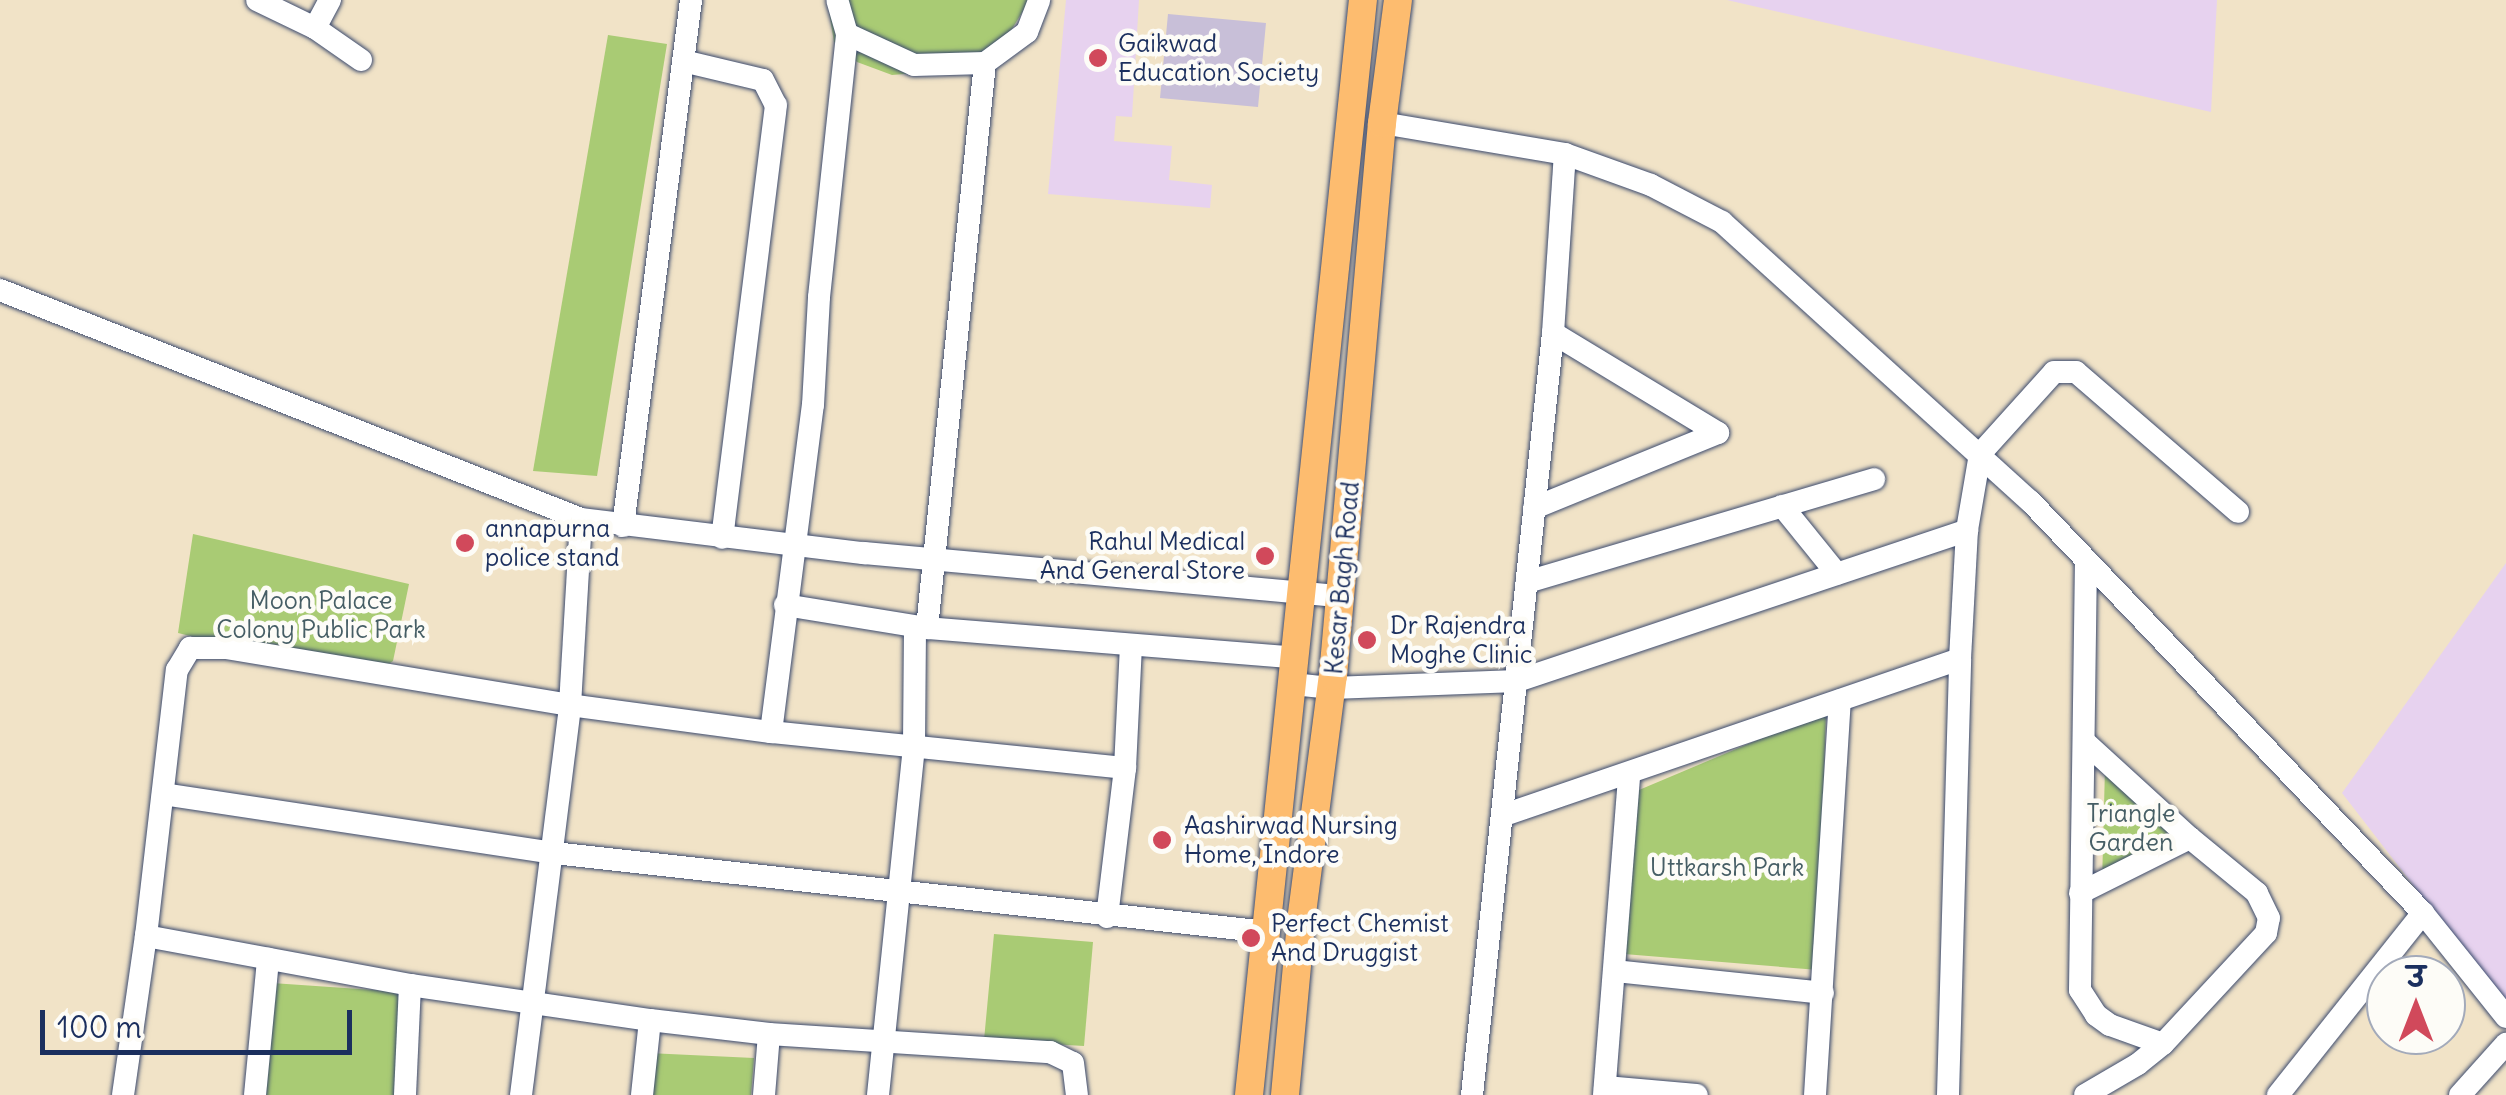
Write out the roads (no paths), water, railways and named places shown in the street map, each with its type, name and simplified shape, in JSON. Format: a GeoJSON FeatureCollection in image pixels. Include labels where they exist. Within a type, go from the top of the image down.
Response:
{"type":"FeatureCollection","features":[{"type":"Feature","properties":{"kind":"main road","name":"Kesar Bagh Road"},"geometry":{"type":"LineString","coordinates":[[1250,1095],[1305,592],[1347,124],[1363,0]]}},
{"type":"Feature","properties":{"kind":"main road","name":"Kesar Bagh Road"},"geometry":{"type":"LineString","coordinates":[[1285,1095],[1301,921],[1332,688],[1382,123],[1398,0]]}},
{"type":"Feature","properties":{"kind":"street"},"geometry":{"type":"LineString","coordinates":[[256,0],[315,28],[362,60]]}},
{"type":"Feature","properties":{"kind":"street"},"geometry":{"type":"LineString","coordinates":[[315,28],[330,0]]}},
{"type":"Feature","properties":{"kind":"street"},"geometry":{"type":"LineString","coordinates":[[623,526],[691,0]]}},
{"type":"Feature","properties":{"kind":"street"},"geometry":{"type":"LineString","coordinates":[[771,732],[813,405],[819,297],[847,34],[837,0]]}},
{"type":"Feature","properties":{"kind":"street"},"geometry":{"type":"LineString","coordinates":[[847,34],[914,64],[985,63],[1026,32],[1038,0]]}},
{"type":"Feature","properties":{"kind":"street"},"geometry":{"type":"LineString","coordinates":[[683,61],[764,80],[776,105],[722,538]]}},
{"type":"Feature","properties":{"kind":"street"},"geometry":{"type":"LineString","coordinates":[[878,1095],[914,744],[921,627],[933,560],[985,63]]}},
{"type":"Feature","properties":{"kind":"street"},"geometry":{"type":"LineString","coordinates":[[1382,123],[1564,154],[1650,185],[1722,222],[1980,454],[2086,560],[2423,913],[2506,1018]]}},
{"type":"Feature","properties":{"kind":"street"},"geometry":{"type":"LineString","coordinates":[[1472,1095],[1553,333],[1564,154]]}},
{"type":"Feature","properties":{"kind":"street"},"geometry":{"type":"LineString","coordinates":[[0,290],[582,519],[793,546],[1340,596]]}},
{"type":"Feature","properties":{"kind":"street"},"geometry":{"type":"LineString","coordinates":[[1534,508],[1718,433],[1553,333]]}},
{"type":"Feature","properties":{"kind":"street"},"geometry":{"type":"LineString","coordinates":[[1948,1095],[1960,660],[1967,530],[1980,454],[2054,372],[2076,372],[2181,468],[2238,512]]}},
{"type":"Feature","properties":{"kind":"street"},"geometry":{"type":"LineString","coordinates":[[1527,582],[1874,478]]}},
{"type":"Feature","properties":{"kind":"street"},"geometry":{"type":"LineString","coordinates":[[1782,506],[1837,574]]}},
{"type":"Feature","properties":{"kind":"street"},"geometry":{"type":"LineString","coordinates":[[521,1095],[570,705],[582,519]]}},
{"type":"Feature","properties":{"kind":"street"},"geometry":{"type":"LineString","coordinates":[[785,605],[921,627],[1131,647],[1295,671],[1332,688],[1517,681],[1967,530]]}},
{"type":"Feature","properties":{"kind":"street"},"geometry":{"type":"LineString","coordinates":[[2086,560],[2080,990],[2087,1005],[2110,1025],[2163,1044]]}},
{"type":"Feature","properties":{"kind":"street"},"geometry":{"type":"LineString","coordinates":[[1107,917],[1125,768],[1131,647]]}},
{"type":"Feature","properties":{"kind":"street"},"geometry":{"type":"LineString","coordinates":[[122,1095],[146,936],[176,670],[190,648],[226,648],[570,705],[771,732],[1125,768]]}},
{"type":"Feature","properties":{"kind":"street"},"geometry":{"type":"LineString","coordinates":[[1504,815],[1629,776],[1960,660]]}},
{"type":"Feature","properties":{"kind":"street"},"geometry":{"type":"LineString","coordinates":[[1815,1095],[1840,700]]}},
{"type":"Feature","properties":{"kind":"street"},"geometry":{"type":"LineString","coordinates":[[2085,742],[2257,894],[2270,918],[2266,932],[2163,1044],[2138,1064],[2085,1095]]}},
{"type":"Feature","properties":{"kind":"street"},"geometry":{"type":"LineString","coordinates":[[1629,776],[1604,1091],[1697,1095]]}},
{"type":"Feature","properties":{"kind":"street"},"geometry":{"type":"LineString","coordinates":[[163,794],[554,853],[1267,932]]}},
{"type":"Feature","properties":{"kind":"street"},"geometry":{"type":"LineString","coordinates":[[2080,893],[2190,838]]}},
{"type":"Feature","properties":{"kind":"street"},"geometry":{"type":"LineString","coordinates":[[2278,1095],[2423,913]]}},
{"type":"Feature","properties":{"kind":"street"},"geometry":{"type":"LineString","coordinates":[[146,936],[410,986],[650,1020],[769,1034],[882,1039],[1065,1056],[1077,1075],[1077,1095]]}},
{"type":"Feature","properties":{"kind":"street"},"geometry":{"type":"LineString","coordinates":[[255,1095],[268,959]]}},
{"type":"Feature","properties":{"kind":"street"},"geometry":{"type":"LineString","coordinates":[[1614,971],[1822,994]]}},
{"type":"Feature","properties":{"kind":"street"},"geometry":{"type":"LineString","coordinates":[[404,1095],[410,986]]}},
{"type":"Feature","properties":{"kind":"street"},"geometry":{"type":"LineString","coordinates":[[642,1095],[650,1020]]}},
{"type":"Feature","properties":{"kind":"street"},"geometry":{"type":"LineString","coordinates":[[764,1095],[769,1034]]}},
{"type":"Feature","properties":{"kind":"street"},"geometry":{"type":"LineString","coordinates":[[2460,1095],[2506,1044]]}},
{"type":"Feature","properties":{"kind":"place","name":"Gaikwad Education Society"},"geometry":{"type":"Point","coordinates":[1098,58]}},
{"type":"Feature","properties":{"kind":"place","name":"annapurna police stand"},"geometry":{"type":"Point","coordinates":[465,543]}},
{"type":"Feature","properties":{"kind":"place","name":"Rahul Medical And General Store"},"geometry":{"type":"Point","coordinates":[1265,556]}},
{"type":"Feature","properties":{"kind":"place","name":"Dr Rajendra Moghe Clinic"},"geometry":{"type":"Point","coordinates":[1367,640]}},
{"type":"Feature","properties":{"kind":"place","name":"Aashirwad Nursing Home, Indore"},"geometry":{"type":"Point","coordinates":[1162,840]}},
{"type":"Feature","properties":{"kind":"place","name":"Perfect Chemist And Druggist"},"geometry":{"type":"Point","coordinates":[1251,938]}},
{"type":"Feature","properties":{"kind":"park label","name":"Moon Palace Colony Public Park"},"geometry":{"type":"Point","coordinates":[321,616]}},
{"type":"Feature","properties":{"kind":"park label","name":"Triangle Garden"},"geometry":{"type":"Point","coordinates":[2131,828]}},
{"type":"Feature","properties":{"kind":"park label","name":"Uttkarsh Park"},"geometry":{"type":"Point","coordinates":[1727,867]}}]}
